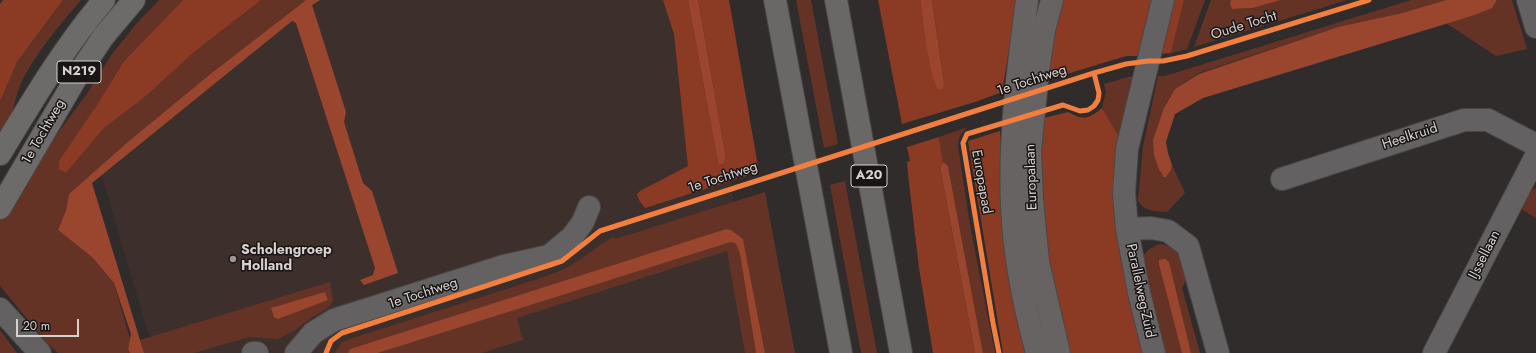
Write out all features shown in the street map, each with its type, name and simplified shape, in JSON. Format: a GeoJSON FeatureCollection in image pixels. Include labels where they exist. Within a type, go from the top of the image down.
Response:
{"type":"FeatureCollection","features":[{"type":"Feature","properties":{"kind":"highway"},"geometry":{"type":"LineString","coordinates":[[775,0],[841,353]]}},
{"type":"Feature","properties":{"kind":"highway","name":"A20"},"geometry":{"type":"LineString","coordinates":[[836,0],[901,353]]}},
{"type":"Feature","properties":{"kind":"main road","name":"1e Tochtweg"},"geometry":{"type":"LineString","coordinates":[[0,154],[64,52],[104,0]]}},
{"type":"Feature","properties":{"kind":"main road","name":"1e Tochtweg"},"geometry":{"type":"LineString","coordinates":[[0,208],[79,73],[103,36],[134,0]]}},
{"type":"Feature","properties":{"kind":"main road","name":"Europalaan"},"geometry":{"type":"LineString","coordinates":[[1027,0],[1027,72],[1021,153],[1012,207],[1018,268],[1025,312],[1037,353]]}},
{"type":"Feature","properties":{"kind":"main road","name":"Europalaan"},"geometry":{"type":"LineString","coordinates":[[1027,72],[1044,30],[1052,0]]}},
{"type":"Feature","properties":{"kind":"main road","name":"Europalaan"},"geometry":{"type":"LineString","coordinates":[[1021,153],[1032,199],[1038,262],[1059,353]]}},
{"type":"Feature","properties":{"kind":"street","name":"Parallelweg-Zuid"},"geometry":{"type":"LineString","coordinates":[[1154,353],[1139,293],[1127,229],[1124,193],[1127,150],[1162,0]]}},
{"type":"Feature","properties":{"kind":"street"},"geometry":{"type":"LineString","coordinates":[[1528,0],[1536,27]]}},
{"type":"Feature","properties":{"kind":"street","name":"Heelkruid"},"geometry":{"type":"LineString","coordinates":[[1282,179],[1464,120],[1488,120],[1535,157]]}},
{"type":"Feature","properties":{"kind":"street","name":"IJssellaan"},"geometry":{"type":"LineString","coordinates":[[1434,353],[1535,157]]}},
{"type":"Feature","properties":{"kind":"street","name":"1e Tochtweg"},"geometry":{"type":"LineString","coordinates":[[296,353],[313,333],[334,320],[504,266],[548,256],[572,236],[583,222],[589,207]]}},
{"type":"Feature","properties":{"kind":"street","name":"Parallelweg-Zuid"},"geometry":{"type":"LineString","coordinates":[[1127,229],[1151,228],[1168,231],[1188,246],[1218,353]]}},
{"type":"Feature","properties":{"kind":"street"},"geometry":{"type":"LineString","coordinates":[[0,308],[40,353]]}},
{"type":"Feature","properties":{"kind":"shaded area"},"geometry":{"type":"Polygon","coordinates":[[[3,0],[63,0],[17,62],[0,101],[0,4],[3,0]]]}},
{"type":"Feature","properties":{"kind":"shaded area"},"geometry":{"type":"Polygon","coordinates":[[[63,0],[81,0],[65,18],[35,58],[19,88],[10,121],[0,139],[0,101],[5,86],[17,62],[63,0]]]}},
{"type":"Feature","properties":{"kind":"shaded area"},"geometry":{"type":"Polygon","coordinates":[[[159,0],[183,0],[124,61],[95,108],[66,173],[104,128],[146,96],[193,53],[261,0],[306,0],[208,76],[129,141],[69,194],[66,210],[58,230],[93,258],[114,283],[130,339],[128,349],[130,353],[58,353],[48,344],[0,286],[0,219],[30,171],[86,95],[112,54],[137,23],[159,0]]]}},
{"type":"Feature","properties":{"kind":"shaded area"},"geometry":{"type":"Polygon","coordinates":[[[183,0],[261,0],[193,53],[146,96],[104,128],[66,173],[59,169],[59,161],[95,108],[124,61],[183,0]]]}},
{"type":"Feature","properties":{"kind":"shaded area"},"geometry":{"type":"Polygon","coordinates":[[[248,0],[714,0],[734,211],[760,353],[154,353],[93,146],[248,0]]]}},
{"type":"Feature","properties":{"kind":"shaded area"},"geometry":{"type":"Polygon","coordinates":[[[306,0],[320,0],[312,5],[346,112],[344,122],[363,183],[372,191],[398,273],[364,285],[360,280],[373,275],[375,268],[296,23],[292,21],[92,183],[144,353],[130,353],[128,349],[131,334],[114,283],[93,258],[58,230],[66,210],[69,194],[129,141],[208,76],[306,0]]]}},
{"type":"Feature","properties":{"kind":"shaded area"},"geometry":{"type":"Polygon","coordinates":[[[663,0],[688,0],[718,163],[720,165],[723,164],[726,158],[698,0],[729,0],[759,172],[645,208],[639,200],[637,194],[640,191],[688,166],[674,34],[663,0]]]}},
{"type":"Feature","properties":{"kind":"shaded area"},"geometry":{"type":"Polygon","coordinates":[[[688,0],[698,0],[726,158],[723,164],[719,165],[718,163],[688,0]]]}},
{"type":"Feature","properties":{"kind":"shaded area"},"geometry":{"type":"Polygon","coordinates":[[[796,0],[811,0],[838,144],[824,148],[796,0]]]}},
{"type":"Feature","properties":{"kind":"shaded area"},"geometry":{"type":"Polygon","coordinates":[[[878,0],[920,0],[929,58],[944,83],[932,0],[1017,0],[1002,92],[978,101],[902,124],[878,0]]]}},
{"type":"Feature","properties":{"kind":"shaded area"},"geometry":{"type":"Polygon","coordinates":[[[920,0],[932,0],[944,83],[943,89],[939,90],[935,84],[929,62],[920,0]]]}},
{"type":"Feature","properties":{"kind":"shaded area"},"geometry":{"type":"Polygon","coordinates":[[[1062,0],[1154,0],[1141,56],[1126,56],[1047,80],[1054,29],[1062,0]]]}},
{"type":"Feature","properties":{"kind":"shaded area"},"geometry":{"type":"Polygon","coordinates":[[[1172,0],[1184,0],[1171,53],[1159,54],[1172,0]]]}},
{"type":"Feature","properties":{"kind":"shaded area"},"geometry":{"type":"Polygon","coordinates":[[[1184,0],[1205,0],[1187,49],[1171,53],[1184,0]]]}},
{"type":"Feature","properties":{"kind":"shaded area"},"geometry":{"type":"Polygon","coordinates":[[[1211,0],[1231,0],[1230,4],[1233,9],[1253,8],[1281,0],[1347,0],[1194,47],[1211,0]]]}},
{"type":"Feature","properties":{"kind":"shaded area"},"geometry":{"type":"Polygon","coordinates":[[[1231,0],[1281,0],[1253,8],[1232,9],[1230,4],[1231,0]]]}},
{"type":"Feature","properties":{"kind":"shaded area"},"geometry":{"type":"Polygon","coordinates":[[[1411,0],[1446,0],[1402,13],[1338,27],[1199,73],[1175,89],[1164,108],[1162,173],[1166,177],[1171,170],[1172,165],[1185,193],[1167,212],[1150,210],[1140,204],[1138,200],[1143,146],[1158,76],[1165,76],[1411,0]]]}},
{"type":"Feature","properties":{"kind":"shaded area"},"geometry":{"type":"Polygon","coordinates":[[[1446,0],[1497,0],[1492,8],[1475,15],[1203,98],[1175,114],[1166,142],[1172,165],[1171,170],[1166,177],[1163,177],[1154,155],[1153,140],[1164,108],[1175,89],[1199,74],[1338,27],[1402,13],[1446,0]]]}},
{"type":"Feature","properties":{"kind":"shaded area"},"geometry":{"type":"Polygon","coordinates":[[[1497,0],[1512,0],[1527,49],[1496,56],[1446,23],[1475,15],[1492,8],[1497,0]]]}},
{"type":"Feature","properties":{"kind":"shaded area"},"geometry":{"type":"Polygon","coordinates":[[[1135,76],[1121,140],[1102,108],[1106,92],[1104,84],[1135,76]]]}},
{"type":"Feature","properties":{"kind":"shaded area"},"geometry":{"type":"Polygon","coordinates":[[[1102,108],[1121,140],[1116,209],[1120,256],[1143,353],[1066,353],[1054,312],[1037,187],[1044,118],[1068,112],[1085,118],[1093,115],[1102,108]]]}},
{"type":"Feature","properties":{"kind":"shaded area"},"geometry":{"type":"Polygon","coordinates":[[[968,127],[960,135],[958,146],[970,225],[995,353],[983,353],[948,166],[943,162],[939,137],[968,127]]]}},
{"type":"Feature","properties":{"kind":"shaded area"},"geometry":{"type":"Polygon","coordinates":[[[1000,131],[1006,238],[1026,353],[1003,353],[968,141],[1000,131]]]}},
{"type":"Feature","properties":{"kind":"shaded area"},"geometry":{"type":"Polygon","coordinates":[[[939,137],[943,162],[940,167],[975,353],[933,353],[919,268],[908,174],[907,162],[910,161],[907,147],[939,137]]]}},
{"type":"Feature","properties":{"kind":"shaded area"},"geometry":{"type":"Polygon","coordinates":[[[943,162],[948,166],[983,353],[975,353],[940,167],[943,162]]]}},
{"type":"Feature","properties":{"kind":"shaded area"},"geometry":{"type":"Polygon","coordinates":[[[845,181],[877,353],[861,353],[830,185],[845,181]]]}},
{"type":"Feature","properties":{"kind":"shaded area"},"geometry":{"type":"Polygon","coordinates":[[[1536,188],[1536,218],[1521,209],[1531,191],[1536,188]]]}},
{"type":"Feature","properties":{"kind":"shaded area"},"geometry":{"type":"Polygon","coordinates":[[[765,192],[795,353],[765,353],[743,239],[726,229],[350,349],[348,353],[335,353],[342,342],[350,339],[557,272],[578,261],[614,236],[615,239],[765,192]]]}},
{"type":"Feature","properties":{"kind":"shaded area"},"geometry":{"type":"Polygon","coordinates":[[[726,229],[731,230],[743,239],[765,353],[756,353],[740,254],[736,244],[731,242],[378,353],[348,353],[350,349],[726,229]]]}},
{"type":"Feature","properties":{"kind":"shaded area"},"geometry":{"type":"Polygon","coordinates":[[[731,242],[736,244],[740,254],[756,353],[745,353],[727,251],[517,318],[523,340],[482,353],[378,353],[731,242]]]}},
{"type":"Feature","properties":{"kind":"shaded area"},"geometry":{"type":"Polygon","coordinates":[[[1159,244],[1172,248],[1182,260],[1187,278],[1182,288],[1200,353],[1162,353],[1141,259],[1148,250],[1159,244]]]}},
{"type":"Feature","properties":{"kind":"shaded area"},"geometry":{"type":"Polygon","coordinates":[[[1165,259],[1169,262],[1191,353],[1182,353],[1159,264],[1159,260],[1165,259]]]}},
{"type":"Feature","properties":{"kind":"shaded area"},"geometry":{"type":"Polygon","coordinates":[[[330,282],[333,301],[328,308],[311,318],[294,331],[277,339],[249,337],[194,353],[144,353],[140,340],[330,282]]]}},
{"type":"Feature","properties":{"kind":"shaded area"},"geometry":{"type":"Polygon","coordinates":[[[325,292],[328,300],[278,319],[274,317],[271,308],[325,292]]]}},
{"type":"Feature","properties":{"kind":"shaded area"},"geometry":{"type":"Polygon","coordinates":[[[0,330],[17,353],[0,353],[0,330]]]}},
{"type":"Feature","properties":{"kind":"cycle path","name":"Oude Tocht"},"geometry":{"type":"LineString","coordinates":[[326,353],[331,341],[342,333],[562,261],[600,231],[1094,73],[1126,64],[1148,61],[1163,61],[1187,56],[1369,0]]}},
{"type":"Feature","properties":{"kind":"cycle path","name":"Europapad"},"geometry":{"type":"LineString","coordinates":[[999,353],[963,143],[967,134],[1063,105],[1080,111],[1088,110],[1094,106],[1098,100],[1099,93],[1094,73]]}},
{"type":"Feature","properties":{"kind":"place","name":"Scholengroep Holland"},"geometry":{"type":"Point","coordinates":[233,259]}}]}
